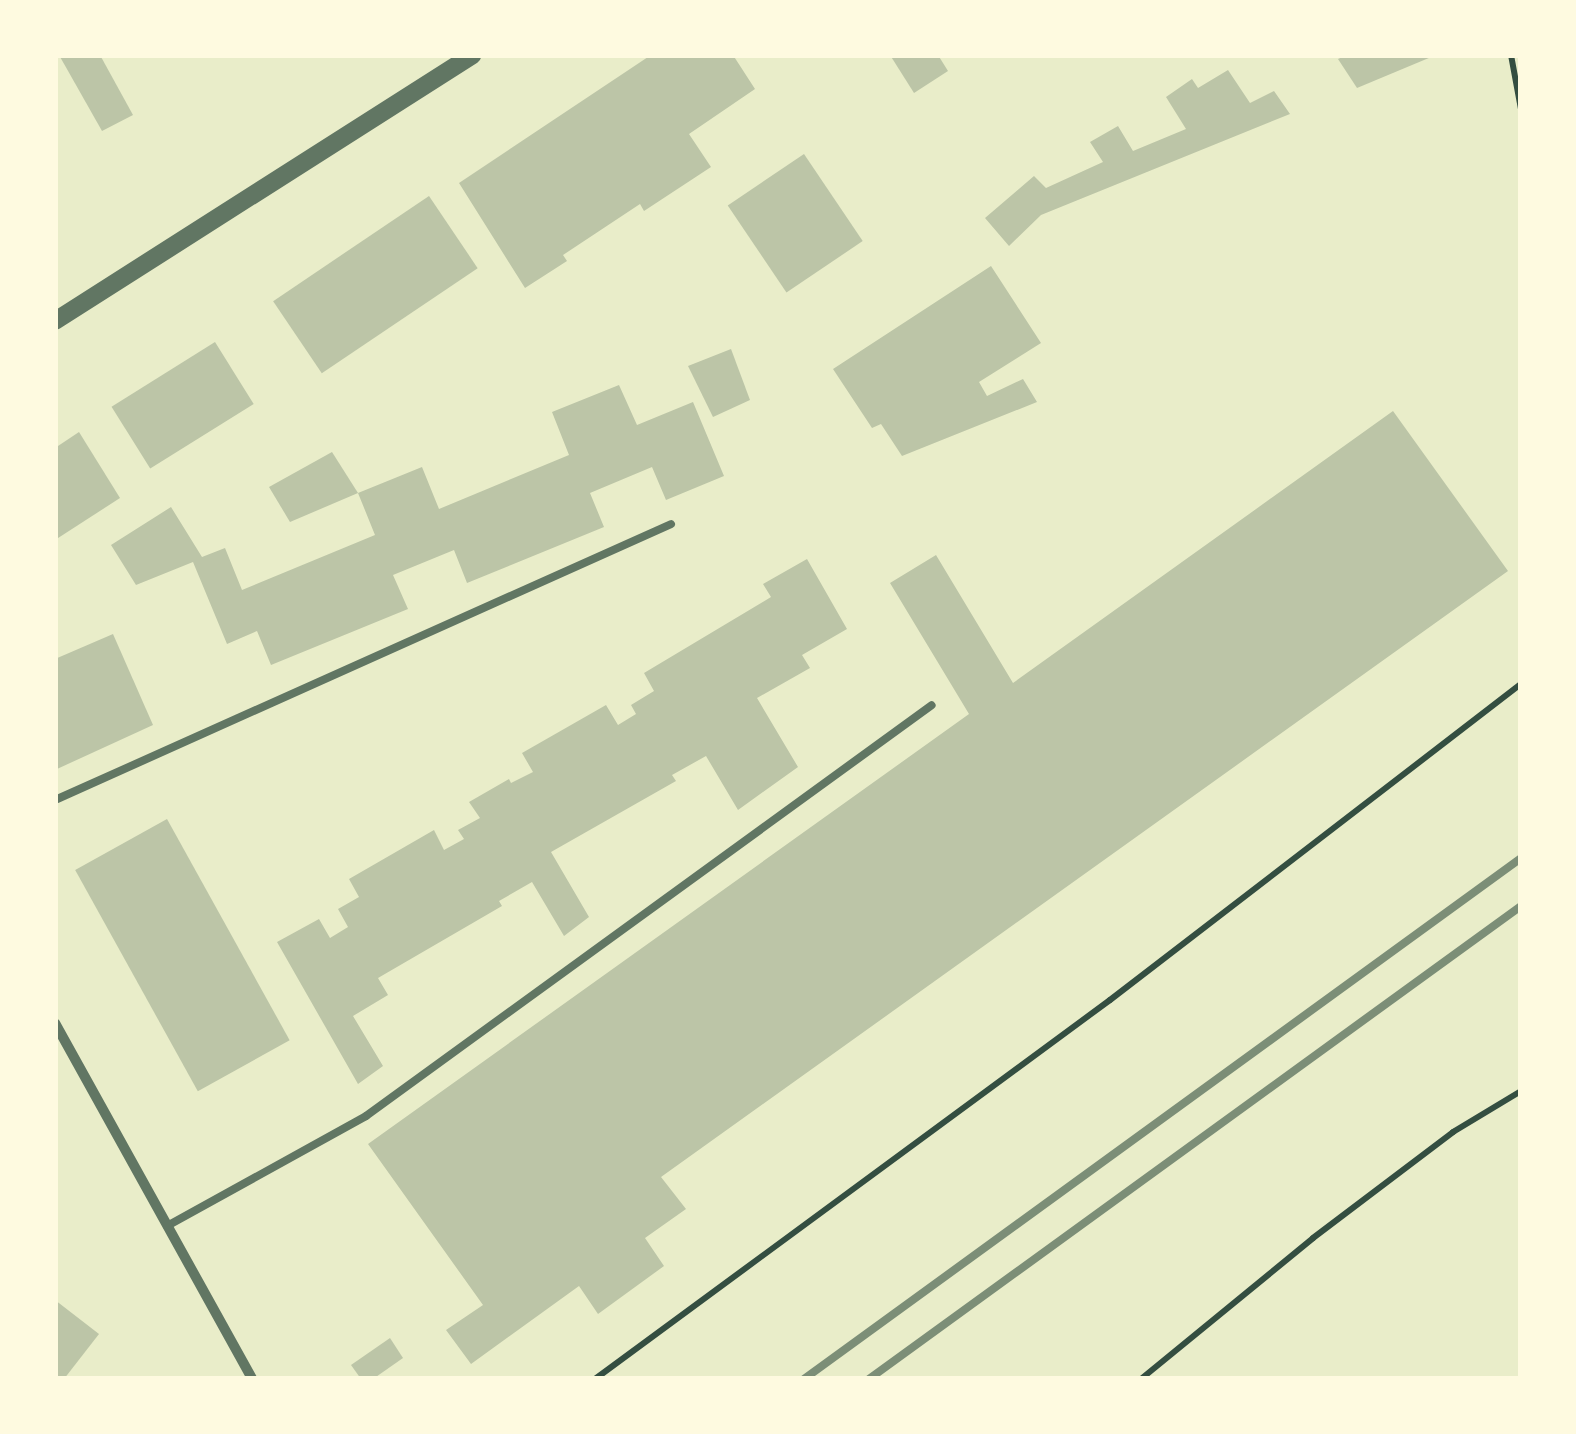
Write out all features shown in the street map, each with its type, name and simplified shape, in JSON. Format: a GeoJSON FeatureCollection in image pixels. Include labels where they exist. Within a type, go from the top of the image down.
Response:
{"type":"FeatureCollection","features":[{"type":"Feature","properties":{"kind":"street"},"geometry":{"type":"LineString","coordinates":[[55,321],[474,55]]}},
{"type":"Feature","properties":{"kind":"street"},"geometry":{"type":"LineString","coordinates":[[55,1023],[252,1379]]}},
{"type":"Feature","properties":{"kind":"lane"},"geometry":{"type":"LineString","coordinates":[[55,800],[671,524]]}},
{"type":"Feature","properties":{"kind":"lane"},"geometry":{"type":"LineString","coordinates":[[167,1226],[366,1116],[932,705]]}},
{"type":"Feature","properties":{"kind":"path"},"geometry":{"type":"LineString","coordinates":[[1511,55],[1521,108]]}},
{"type":"Feature","properties":{"kind":"path"},"geometry":{"type":"LineString","coordinates":[[595,1379],[1110,1000],[1521,684]]}},
{"type":"Feature","properties":{"kind":"path"},"geometry":{"type":"LineString","coordinates":[[1141,1379],[1212,1317],[1453,1132],[1521,1091]]}},
{"type":"Feature","properties":{"kind":"building"},"geometry":{"type":"Polygon","coordinates":[[[59,55],[100,55],[133,115],[102,131],[59,55]]]}},
{"type":"Feature","properties":{"kind":"building"},"geometry":{"type":"Polygon","coordinates":[[[651,55],[733,55],[755,89],[689,134],[711,167],[644,211],[640,204],[563,255],[567,261],[525,288],[459,183],[651,55]]]}},
{"type":"Feature","properties":{"kind":"building"},"geometry":{"type":"Polygon","coordinates":[[[890,55],[938,55],[948,71],[914,93],[890,55]]]}},
{"type":"Feature","properties":{"kind":"building"},"geometry":{"type":"Polygon","coordinates":[[[1347,55],[1436,55],[1357,88],[1338,59],[1347,55]]]}},
{"type":"Feature","properties":{"kind":"building"},"geometry":{"type":"Polygon","coordinates":[[[1228,70],[1250,103],[1274,91],[1290,114],[1041,215],[1009,246],[985,218],[1034,176],[1046,188],[1103,162],[1090,142],[1118,126],[1133,151],[1186,129],[1166,97],[1192,79],[1198,88],[1228,70]]]}},
{"type":"Feature","properties":{"kind":"building"},"geometry":{"type":"Polygon","coordinates":[[[804,154],[863,241],[786,292],[728,205],[804,154]]]}},
{"type":"Feature","properties":{"kind":"building"},"geometry":{"type":"Polygon","coordinates":[[[429,196],[478,268],[322,373],[273,301],[429,196]]]}},
{"type":"Feature","properties":{"kind":"building"},"geometry":{"type":"Polygon","coordinates":[[[991,266],[1041,343],[979,382],[987,396],[1023,379],[1037,402],[902,456],[881,424],[872,428],[833,369],[991,266]]]}},
{"type":"Feature","properties":{"kind":"building"},"geometry":{"type":"Polygon","coordinates":[[[215,342],[254,404],[150,469],[112,407],[215,342]]]}},
{"type":"Feature","properties":{"kind":"building"},"geometry":{"type":"Polygon","coordinates":[[[731,349],[750,400],[713,417],[688,366],[731,349]]]}},
{"type":"Feature","properties":{"kind":"building"},"geometry":{"type":"Polygon","coordinates":[[[619,385],[637,425],[693,402],[724,476],[666,500],[652,467],[590,493],[604,527],[467,583],[454,550],[393,575],[408,609],[271,665],[257,631],[227,644],[193,562],[136,585],[111,545],[171,507],[202,557],[225,548],[242,590],[375,535],[358,493],[422,467],[439,509],[569,455],[552,412],[619,385]]]}},
{"type":"Feature","properties":{"kind":"building"},"geometry":{"type":"Polygon","coordinates":[[[1393,411],[1508,571],[661,1177],[686,1209],[645,1238],[664,1266],[598,1314],[579,1286],[471,1364],[446,1330],[483,1305],[368,1144],[969,714],[890,583],[936,555],[1013,683],[1393,411]]]}},
{"type":"Feature","properties":{"kind":"building"},"geometry":{"type":"Polygon","coordinates":[[[79,432],[120,498],[55,540],[55,448],[79,432]]]}},
{"type":"Feature","properties":{"kind":"building"},"geometry":{"type":"Polygon","coordinates":[[[332,452],[358,493],[290,522],[269,487],[332,452]]]}},
{"type":"Feature","properties":{"kind":"building"},"geometry":{"type":"Polygon","coordinates":[[[807,559],[847,629],[802,655],[810,668],[757,698],[798,767],[738,810],[706,756],[672,775],[676,781],[551,852],[589,917],[564,936],[532,882],[499,901],[502,906],[378,978],[388,995],[353,1016],[383,1066],[358,1084],[277,942],[319,919],[330,938],[348,927],[338,909],[359,897],[349,879],[434,830],[444,850],[464,839],[458,830],[480,818],[469,802],[509,779],[511,783],[533,772],[522,753],[606,705],[618,725],[636,714],[631,705],[654,691],[644,673],[771,597],[763,584],[807,559]]]}},
{"type":"Feature","properties":{"kind":"building"},"geometry":{"type":"Polygon","coordinates":[[[113,634],[153,725],[57,769],[55,659],[113,634]]]}},
{"type":"Feature","properties":{"kind":"building"},"geometry":{"type":"Polygon","coordinates":[[[167,819],[290,1040],[198,1091],[75,870],[167,819]]]}},
{"type":"Feature","properties":{"kind":"building"},"geometry":{"type":"Polygon","coordinates":[[[55,1300],[99,1334],[64,1379],[55,1379],[55,1300]]]}},
{"type":"Feature","properties":{"kind":"building"},"geometry":{"type":"Polygon","coordinates":[[[390,1338],[403,1358],[373,1379],[361,1379],[351,1365],[390,1338]]]}},
{"type":"Feature","properties":{"kind":"railway"},"geometry":{"type":"LineString","coordinates":[[804,1379],[1521,858]]}},
{"type":"Feature","properties":{"kind":"railway"},"geometry":{"type":"LineString","coordinates":[[869,1379],[1521,906]]}}]}
